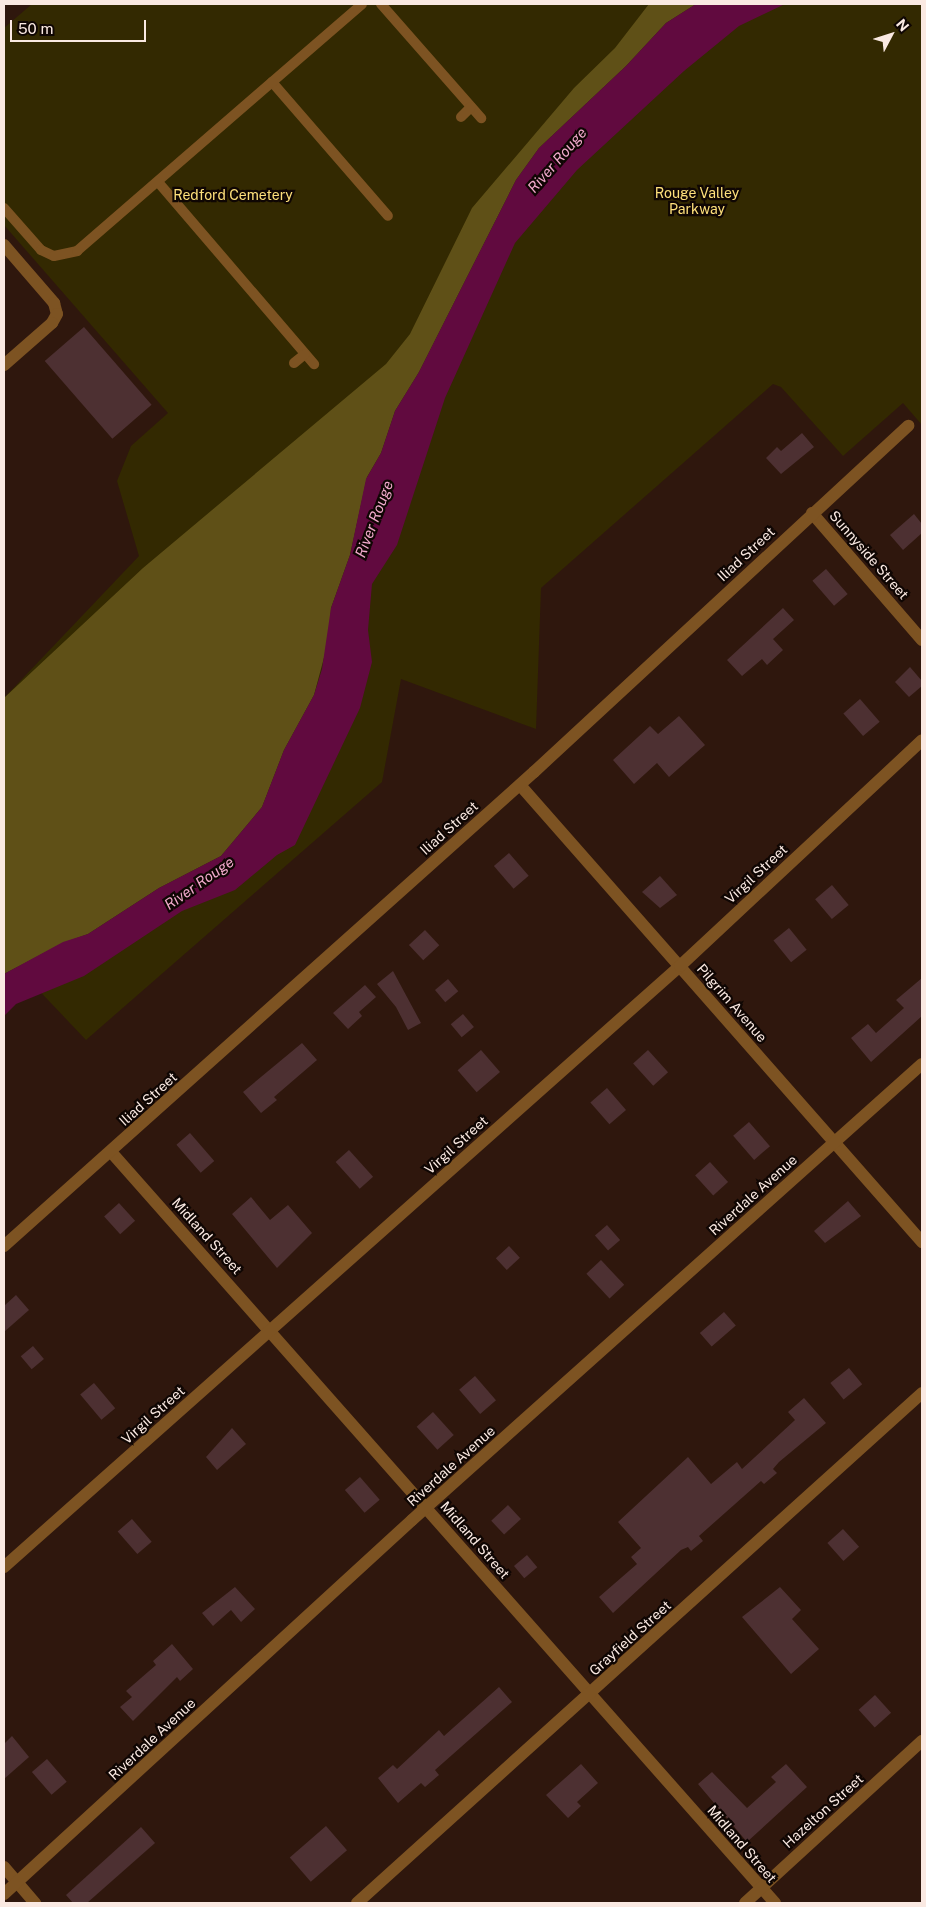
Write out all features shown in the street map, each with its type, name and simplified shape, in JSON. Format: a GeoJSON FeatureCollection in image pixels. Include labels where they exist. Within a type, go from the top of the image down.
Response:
{"type":"FeatureCollection","features":[{"type":"Feature","properties":{"kind":"street"},"geometry":{"type":"LineString","coordinates":[[4,244],[54,303],[57,314],[52,323],[4,365]]}},
{"type":"Feature","properties":{"kind":"street","name":"Iliad Street"},"geometry":{"type":"LineString","coordinates":[[4,1246],[112,1152],[520,785],[812,512],[908,426]]}},
{"type":"Feature","properties":{"kind":"street","name":"Sunnyside Street"},"geometry":{"type":"LineString","coordinates":[[812,512],[922,640]]}},
{"type":"Feature","properties":{"kind":"street","name":"Virgil Street"},"geometry":{"type":"LineString","coordinates":[[4,1568],[680,966],[922,740]]}},
{"type":"Feature","properties":{"kind":"street","name":"Pilgrim Avenue"},"geometry":{"type":"LineString","coordinates":[[520,785],[922,1242]]}},
{"type":"Feature","properties":{"kind":"street","name":"Riverdale Avenue"},"geometry":{"type":"LineString","coordinates":[[4,1894],[426,1508],[922,1064]]}},
{"type":"Feature","properties":{"kind":"street","name":"Midland Street"},"geometry":{"type":"LineString","coordinates":[[112,1152],[775,1903]]}},
{"type":"Feature","properties":{"kind":"street","name":"Grayfield Street"},"geometry":{"type":"LineString","coordinates":[[357,1903],[922,1393]]}},
{"type":"Feature","properties":{"kind":"street","name":"Hazelton Street"},"geometry":{"type":"LineString","coordinates":[[745,1903],[922,1741]]}},
{"type":"Feature","properties":{"kind":"street"},"geometry":{"type":"LineString","coordinates":[[4,1867],[35,1903]]}},
{"type":"Feature","properties":{"kind":"lane"},"geometry":{"type":"LineString","coordinates":[[4,208],[41,250],[54,256],[77,251],[362,4]]}},
{"type":"Feature","properties":{"kind":"lane"},"geometry":{"type":"LineString","coordinates":[[382,4],[481,118]]}},
{"type":"Feature","properties":{"kind":"lane"},"geometry":{"type":"LineString","coordinates":[[272,82],[388,216]]}},
{"type":"Feature","properties":{"kind":"lane"},"geometry":{"type":"LineString","coordinates":[[460,117],[471,107]]}},
{"type":"Feature","properties":{"kind":"lane"},"geometry":{"type":"LineString","coordinates":[[158,182],[314,364]]}},
{"type":"Feature","properties":{"kind":"lane"},"geometry":{"type":"LineString","coordinates":[[294,363],[305,354]]}},
{"type":"Feature","properties":{"kind":"green space","name":"Rouge Valley Parkway"},"geometry":{"type":"Polygon","coordinates":[[[32,4],[922,4],[922,425],[903,403],[843,456],[781,387],[773,384],[541,588],[536,729],[401,679],[382,782],[86,1040],[11,961],[4,964],[4,698],[139,556],[117,481],[131,446],[168,413],[4,225],[4,28],[32,4]]]}},
{"type":"Feature","properties":{"kind":"shaded area"},"geometry":{"type":"Polygon","coordinates":[[[649,4],[696,4],[666,23],[626,66],[539,148],[516,180],[419,372],[395,411],[381,453],[367,477],[350,555],[331,608],[329,639],[314,695],[284,750],[262,807],[221,856],[159,888],[88,934],[63,943],[4,974],[4,698],[143,568],[386,364],[410,334],[472,208],[574,88],[615,48],[649,4]]]}},
{"type":"Feature","properties":{"kind":"water","name":"River Rouge"},"geometry":{"type":"Polygon","coordinates":[[[696,4],[785,4],[739,26],[684,71],[577,170],[515,243],[445,398],[397,545],[372,584],[368,630],[372,662],[360,708],[295,845],[277,855],[235,890],[182,911],[84,976],[16,1004],[4,1016],[4,974],[63,942],[88,934],[159,888],[221,856],[262,807],[284,750],[314,695],[322,669],[331,608],[350,555],[366,479],[381,453],[395,411],[419,372],[516,180],[539,148],[626,66],[666,23],[696,4]]]}},
{"type":"Feature","properties":{"kind":"building"},"geometry":{"type":"Polygon","coordinates":[[[84,327],[152,405],[112,439],[45,361],[84,327]]]}},
{"type":"Feature","properties":{"kind":"building"},"geometry":{"type":"Polygon","coordinates":[[[802,433],[814,447],[781,474],[766,458],[777,447],[781,451],[802,433]]]}},
{"type":"Feature","properties":{"kind":"building"},"geometry":{"type":"Polygon","coordinates":[[[914,514],[922,524],[922,533],[903,550],[890,535],[914,514]]]}},
{"type":"Feature","properties":{"kind":"building"},"geometry":{"type":"Polygon","coordinates":[[[826,569],[848,594],[834,606],[812,581],[826,569]]]}},
{"type":"Feature","properties":{"kind":"building"},"geometry":{"type":"Polygon","coordinates":[[[783,608],[794,620],[773,639],[783,650],[767,665],[762,659],[742,676],[727,660],[783,608]]]}},
{"type":"Feature","properties":{"kind":"building"},"geometry":{"type":"Polygon","coordinates":[[[910,667],[922,681],[922,686],[909,697],[895,682],[910,667]]]}},
{"type":"Feature","properties":{"kind":"building"},"geometry":{"type":"Polygon","coordinates":[[[860,699],[880,722],[863,736],[843,713],[860,699]]]}},
{"type":"Feature","properties":{"kind":"building"},"geometry":{"type":"Polygon","coordinates":[[[679,716],[705,745],[669,777],[657,763],[634,784],[613,760],[650,726],[658,734],[679,716]]]}},
{"type":"Feature","properties":{"kind":"building"},"geometry":{"type":"Polygon","coordinates":[[[509,853],[529,876],[514,889],[494,866],[509,853]]]}},
{"type":"Feature","properties":{"kind":"building"},"geometry":{"type":"Polygon","coordinates":[[[660,876],[677,895],[660,908],[642,892],[660,876]]]}},
{"type":"Feature","properties":{"kind":"building"},"geometry":{"type":"Polygon","coordinates":[[[832,885],[849,905],[832,919],[815,899],[832,885]]]}},
{"type":"Feature","properties":{"kind":"building"},"geometry":{"type":"Polygon","coordinates":[[[789,928],[807,950],[791,962],[773,941],[789,928]]]}},
{"type":"Feature","properties":{"kind":"building"},"geometry":{"type":"Polygon","coordinates":[[[425,930],[439,945],[423,960],[409,945],[425,930]]]}},
{"type":"Feature","properties":{"kind":"building"},"geometry":{"type":"Polygon","coordinates":[[[393,971],[421,1023],[408,1030],[396,1007],[377,984],[393,971]]]}},
{"type":"Feature","properties":{"kind":"building"},"geometry":{"type":"Polygon","coordinates":[[[922,978],[922,1016],[871,1062],[851,1038],[868,1024],[876,1033],[904,1008],[896,1000],[922,978]]]}},
{"type":"Feature","properties":{"kind":"building"},"geometry":{"type":"Polygon","coordinates":[[[448,979],[458,991],[445,1002],[435,990],[448,979]]]}},
{"type":"Feature","properties":{"kind":"building"},"geometry":{"type":"Polygon","coordinates":[[[365,985],[376,997],[359,1012],[362,1016],[348,1029],[333,1013],[365,985]]]}},
{"type":"Feature","properties":{"kind":"building"},"geometry":{"type":"Polygon","coordinates":[[[463,1014],[474,1027],[462,1037],[451,1024],[463,1014]]]}},
{"type":"Feature","properties":{"kind":"building"},"geometry":{"type":"Polygon","coordinates":[[[302,1043],[317,1060],[274,1097],[277,1100],[261,1113],[243,1092],[302,1043]]]}},
{"type":"Feature","properties":{"kind":"building"},"geometry":{"type":"Polygon","coordinates":[[[481,1050],[500,1072],[477,1092],[458,1070],[481,1050]]]}},
{"type":"Feature","properties":{"kind":"building"},"geometry":{"type":"Polygon","coordinates":[[[648,1050],[668,1072],[653,1086],[633,1063],[648,1050]]]}},
{"type":"Feature","properties":{"kind":"building"},"geometry":{"type":"Polygon","coordinates":[[[607,1088],[626,1110],[609,1124],[590,1102],[607,1088]]]}},
{"type":"Feature","properties":{"kind":"building"},"geometry":{"type":"Polygon","coordinates":[[[749,1122],[770,1146],[754,1160],[733,1136],[749,1122]]]}},
{"type":"Feature","properties":{"kind":"building"},"geometry":{"type":"Polygon","coordinates":[[[190,1133],[214,1161],[201,1173],[176,1145],[190,1133]]]}},
{"type":"Feature","properties":{"kind":"building"},"geometry":{"type":"Polygon","coordinates":[[[349,1150],[373,1177],[360,1189],[336,1162],[349,1150]]]}},
{"type":"Feature","properties":{"kind":"building"},"geometry":{"type":"Polygon","coordinates":[[[710,1162],[728,1182],[713,1195],[695,1175],[710,1162]]]}},
{"type":"Feature","properties":{"kind":"building"},"geometry":{"type":"Polygon","coordinates":[[[251,1197],[270,1220],[288,1205],[312,1233],[277,1268],[232,1214],[251,1197]]]}},
{"type":"Feature","properties":{"kind":"building"},"geometry":{"type":"Polygon","coordinates":[[[848,1201],[861,1216],[825,1243],[814,1231],[848,1201]]]}},
{"type":"Feature","properties":{"kind":"building"},"geometry":{"type":"Polygon","coordinates":[[[119,1203],[135,1221],[120,1234],[104,1216],[119,1203]]]}},
{"type":"Feature","properties":{"kind":"building"},"geometry":{"type":"Polygon","coordinates":[[[607,1225],[620,1240],[608,1251],[595,1235],[607,1225]]]}},
{"type":"Feature","properties":{"kind":"building"},"geometry":{"type":"Polygon","coordinates":[[[509,1246],[520,1258],[507,1270],[496,1258],[509,1246]]]}},
{"type":"Feature","properties":{"kind":"building"},"geometry":{"type":"Polygon","coordinates":[[[601,1260],[624,1285],[610,1299],[586,1274],[601,1260]]]}},
{"type":"Feature","properties":{"kind":"building"},"geometry":{"type":"Polygon","coordinates":[[[16,1295],[29,1310],[4,1332],[4,1306],[16,1295]]]}},
{"type":"Feature","properties":{"kind":"building"},"geometry":{"type":"Polygon","coordinates":[[[724,1312],[736,1326],[712,1347],[700,1333],[724,1312]]]}},
{"type":"Feature","properties":{"kind":"building"},"geometry":{"type":"Polygon","coordinates":[[[33,1346],[44,1359],[32,1369],[21,1356],[33,1346]]]}},
{"type":"Feature","properties":{"kind":"building"},"geometry":{"type":"Polygon","coordinates":[[[849,1368],[862,1384],[844,1399],[830,1383],[849,1368]]]}},
{"type":"Feature","properties":{"kind":"building"},"geometry":{"type":"Polygon","coordinates":[[[475,1376],[496,1400],[480,1414],[459,1390],[475,1376]]]}},
{"type":"Feature","properties":{"kind":"building"},"geometry":{"type":"Polygon","coordinates":[[[94,1383],[115,1408],[101,1420],[80,1395],[94,1383]]]}},
{"type":"Feature","properties":{"kind":"building"},"geometry":{"type":"Polygon","coordinates":[[[804,1398],[826,1423],[779,1462],[773,1469],[777,1473],[764,1484],[761,1481],[699,1536],[703,1541],[691,1551],[688,1547],[681,1550],[613,1613],[599,1597],[637,1564],[631,1557],[641,1548],[618,1522],[688,1457],[711,1484],[737,1462],[742,1469],[795,1420],[788,1412],[804,1398]]]}},
{"type":"Feature","properties":{"kind":"building"},"geometry":{"type":"Polygon","coordinates":[[[433,1412],[454,1435],[437,1450],[417,1427],[433,1412]]]}},
{"type":"Feature","properties":{"kind":"building"},"geometry":{"type":"Polygon","coordinates":[[[232,1428],[246,1444],[217,1470],[206,1457],[232,1428]]]}},
{"type":"Feature","properties":{"kind":"building"},"geometry":{"type":"Polygon","coordinates":[[[360,1477],[380,1500],[365,1513],[345,1490],[360,1477]]]}},
{"type":"Feature","properties":{"kind":"building"},"geometry":{"type":"Polygon","coordinates":[[[508,1505],[521,1519],[504,1535],[491,1521],[508,1505]]]}},
{"type":"Feature","properties":{"kind":"building"},"geometry":{"type":"Polygon","coordinates":[[[132,1519],[152,1542],[137,1554],[118,1531],[132,1519]]]}},
{"type":"Feature","properties":{"kind":"building"},"geometry":{"type":"Polygon","coordinates":[[[843,1529],[859,1547],[843,1561],[827,1543],[843,1529]]]}},
{"type":"Feature","properties":{"kind":"building"},"geometry":{"type":"Polygon","coordinates":[[[527,1555],[537,1567],[524,1578],[514,1566],[527,1555]]]}},
{"type":"Feature","properties":{"kind":"building"},"geometry":{"type":"Polygon","coordinates":[[[235,1587],[255,1609],[241,1622],[231,1610],[213,1626],[202,1613],[235,1587]]]}},
{"type":"Feature","properties":{"kind":"building"},"geometry":{"type":"Polygon","coordinates":[[[780,1587],[801,1610],[792,1619],[819,1649],[791,1674],[742,1617],[780,1587]]]}},
{"type":"Feature","properties":{"kind":"building"},"geometry":{"type":"Polygon","coordinates":[[[172,1644],[193,1669],[180,1681],[177,1677],[133,1721],[120,1707],[132,1697],[126,1691],[156,1665],[153,1661],[172,1644]]]}},
{"type":"Feature","properties":{"kind":"building"},"geometry":{"type":"Polygon","coordinates":[[[499,1687],[512,1702],[435,1770],[439,1775],[425,1787],[421,1783],[398,1803],[378,1778],[393,1765],[397,1769],[439,1730],[444,1736],[499,1687]]]}},
{"type":"Feature","properties":{"kind":"building"},"geometry":{"type":"Polygon","coordinates":[[[875,1695],[891,1713],[875,1728],[859,1710],[875,1695]]]}},
{"type":"Feature","properties":{"kind":"building"},"geometry":{"type":"Polygon","coordinates":[[[12,1736],[29,1757],[4,1779],[4,1744],[12,1736]]]}},
{"type":"Feature","properties":{"kind":"building"},"geometry":{"type":"Polygon","coordinates":[[[47,1759],[67,1782],[52,1795],[32,1772],[47,1759]]]}},
{"type":"Feature","properties":{"kind":"building"},"geometry":{"type":"Polygon","coordinates":[[[581,1764],[598,1783],[577,1802],[581,1806],[568,1818],[546,1795],[581,1764]]]}},
{"type":"Feature","properties":{"kind":"building"},"geometry":{"type":"Polygon","coordinates":[[[786,1764],[807,1787],[747,1842],[698,1784],[712,1772],[747,1808],[776,1782],[771,1777],[786,1764]]]}},
{"type":"Feature","properties":{"kind":"building"},"geometry":{"type":"Polygon","coordinates":[[[326,1826],[347,1850],[311,1882],[290,1857],[326,1826]]]}},
{"type":"Feature","properties":{"kind":"building"},"geometry":{"type":"Polygon","coordinates":[[[141,1827],[155,1843],[87,1903],[73,1903],[66,1895],[141,1827]]]}},
{"type":"Feature","properties":{"kind":"park label","name":"Redford Cemetery"},"geometry":{"type":"Point","coordinates":[233,195]}}]}
